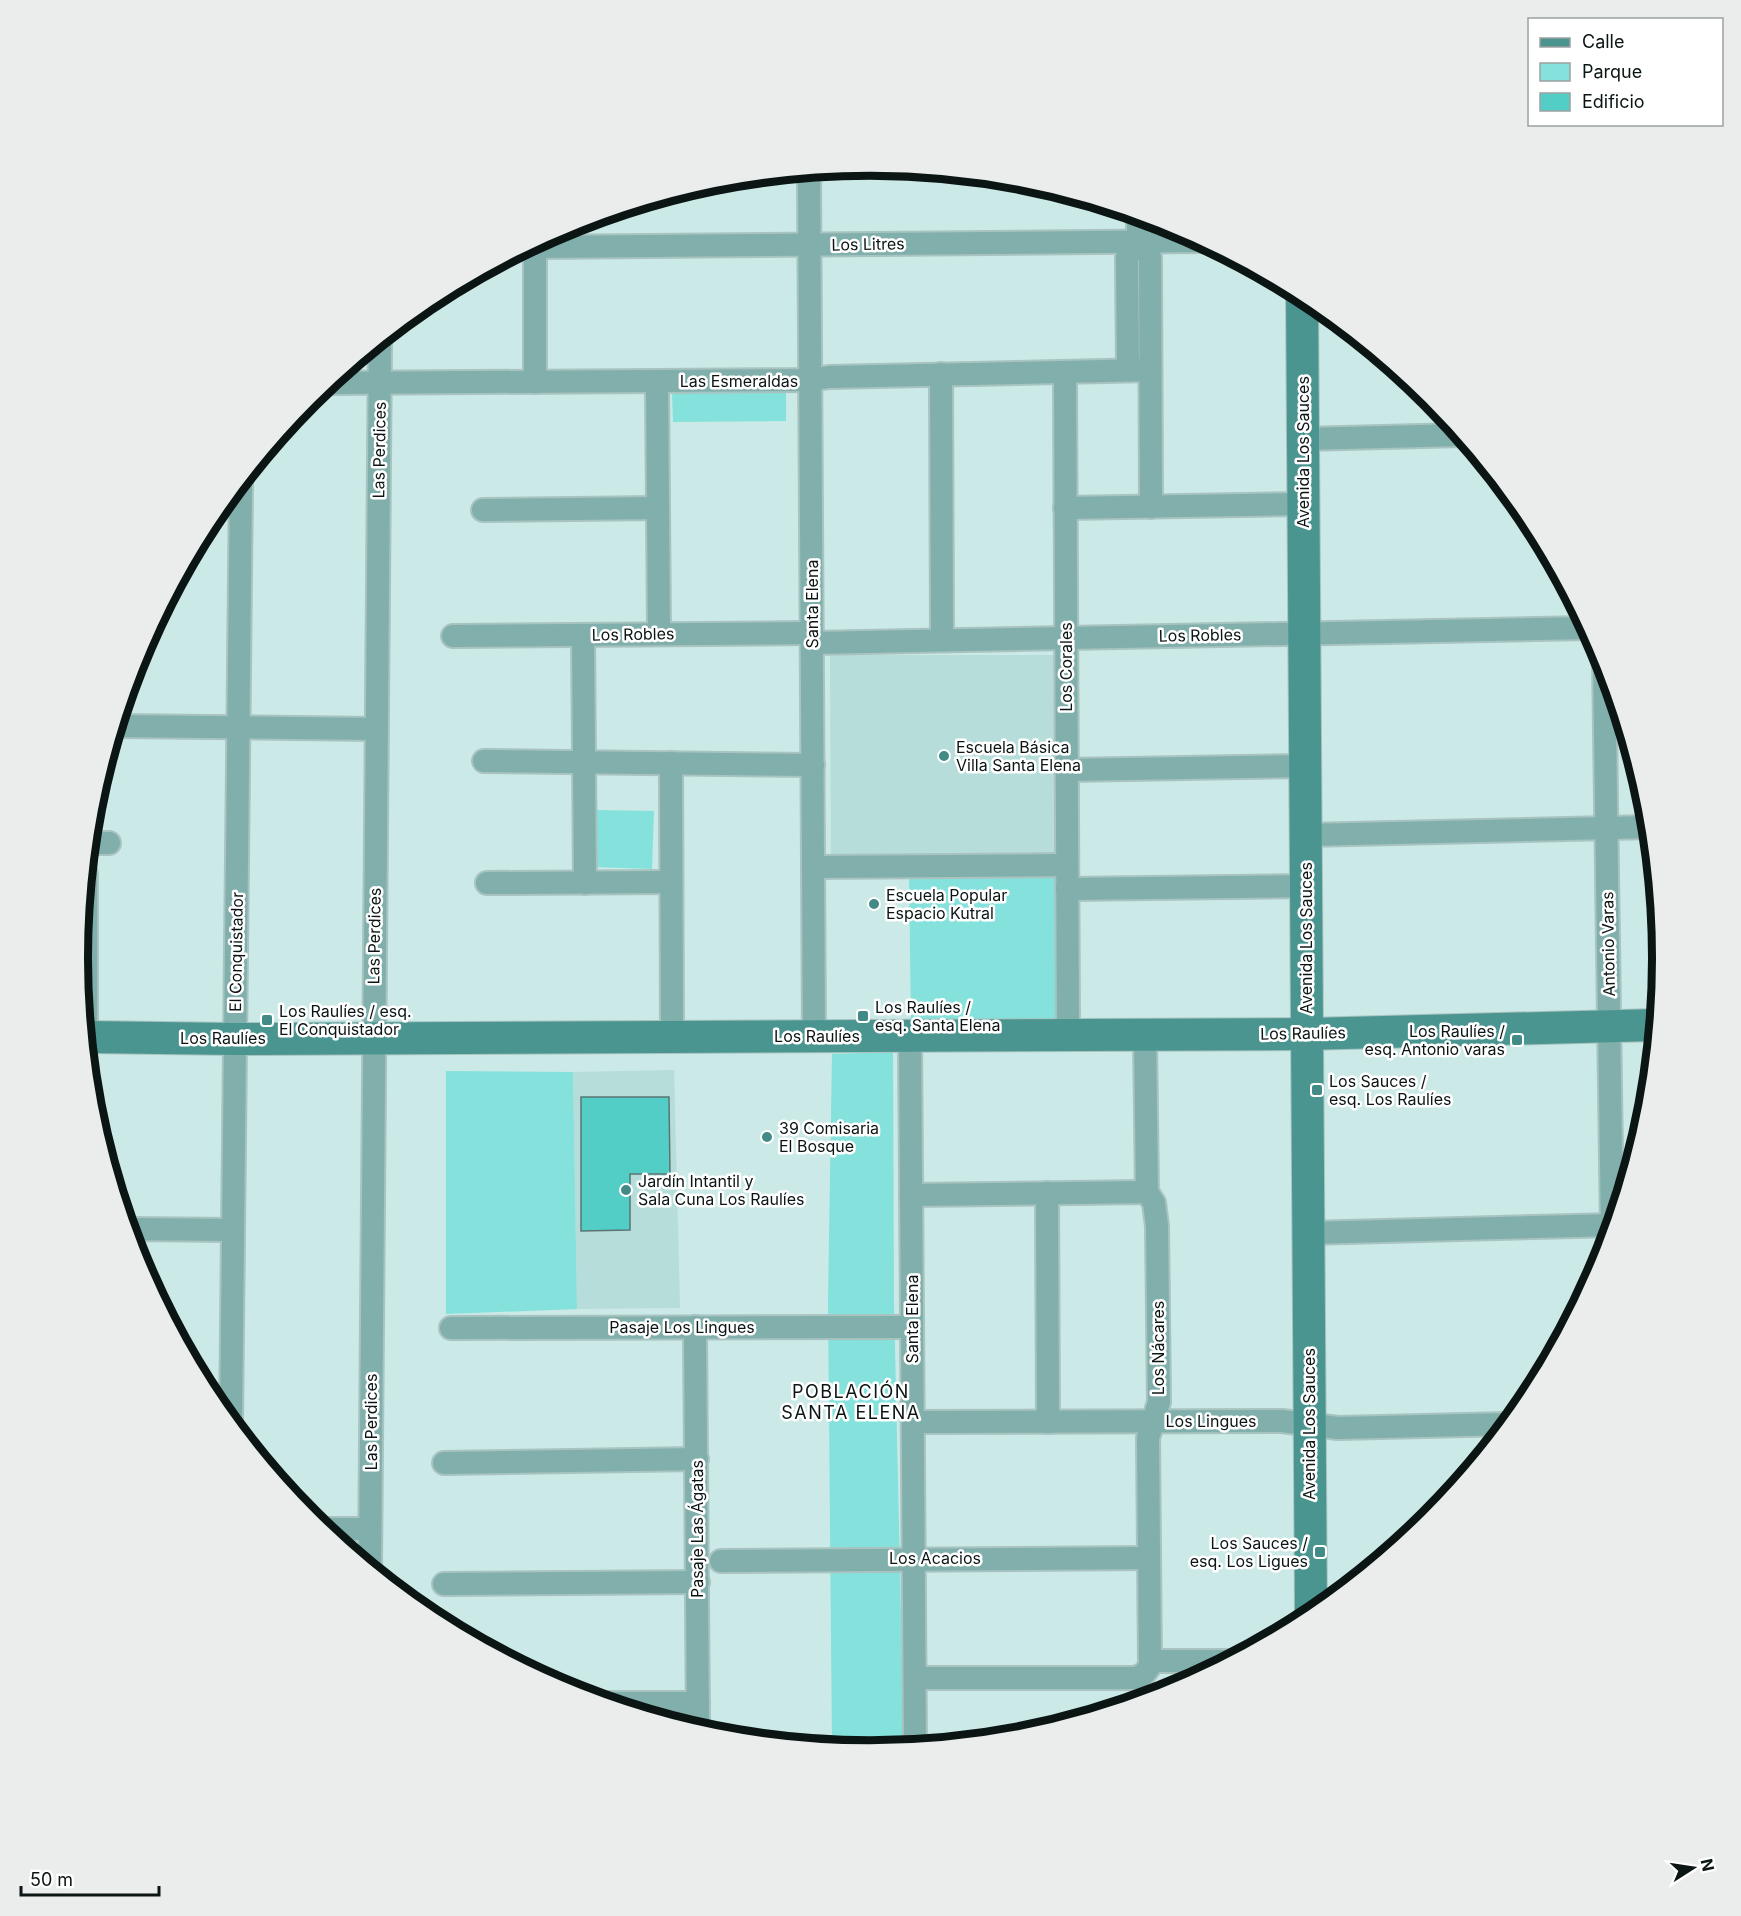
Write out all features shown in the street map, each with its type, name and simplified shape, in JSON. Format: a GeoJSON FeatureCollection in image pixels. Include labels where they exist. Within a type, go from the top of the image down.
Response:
{"type":"FeatureCollection","features":[{"type":"Feature","properties":{"kind":"street","name":"Santa Elena"},"geometry":{"type":"LineString","coordinates":[[809,179],[814,1036]]}},
{"type":"Feature","properties":{"kind":"street"},"geometry":{"type":"LineString","coordinates":[[1138,224],[1138,241],[1150,257],[1139,370],[1151,507]]}},
{"type":"Feature","properties":{"kind":"street","name":"Los Litres"},"geometry":{"type":"LineString","coordinates":[[551,245],[1181,241]]}},
{"type":"Feature","properties":{"kind":"street"},"geometry":{"type":"LineString","coordinates":[[535,252],[535,382]]}},
{"type":"Feature","properties":{"kind":"street","name":"Avenida Los Sauces"},"geometry":{"type":"LineString","coordinates":[[1302,306],[1311,1604]]}},
{"type":"Feature","properties":{"kind":"street","name":"Las Perdices"},"geometry":{"type":"LineString","coordinates":[[370,1558],[380,350]]}},
{"type":"Feature","properties":{"kind":"street","name":"Las Esmeraldas"},"geometry":{"type":"LineString","coordinates":[[341,383],[810,381],[829,377],[1139,370]]}},
{"type":"Feature","properties":{"kind":"street","name":"Los Corales"},"geometry":{"type":"LineString","coordinates":[[1065,372],[1068,1035]]}},
{"type":"Feature","properties":{"kind":"street"},"geometry":{"type":"LineString","coordinates":[[941,374],[942,640]]}},
{"type":"Feature","properties":{"kind":"street"},"geometry":{"type":"LineString","coordinates":[[657,382],[659,634]]}},
{"type":"Feature","properties":{"kind":"street"},"geometry":{"type":"LineString","coordinates":[[1303,439],[1452,435]]}},
{"type":"Feature","properties":{"kind":"street","name":"El Conquistador"},"geometry":{"type":"LineString","coordinates":[[231,1408],[241,495]]}},
{"type":"Feature","properties":{"kind":"street"},"geometry":{"type":"LineString","coordinates":[[1065,508],[1304,504]]}},
{"type":"Feature","properties":{"kind":"street"},"geometry":{"type":"LineString","coordinates":[[483,510],[658,508]]}},
{"type":"Feature","properties":{"kind":"street","name":"Los Robles"},"geometry":{"type":"LineString","coordinates":[[453,636],[659,634],[942,640],[1579,628]]}},
{"type":"Feature","properties":{"kind":"street"},"geometry":{"type":"LineString","coordinates":[[583,635],[585,883]]}},
{"type":"Feature","properties":{"kind":"street","name":"Antonio Varas"},"geometry":{"type":"LineString","coordinates":[[1604,689],[1612,1207]]}},
{"type":"Feature","properties":{"kind":"street"},"geometry":{"type":"LineString","coordinates":[[124,726],[376,729]]}},
{"type":"Feature","properties":{"kind":"street"},"geometry":{"type":"LineString","coordinates":[[484,761],[813,765]]}},
{"type":"Feature","properties":{"kind":"street"},"geometry":{"type":"LineString","coordinates":[[671,763],[672,1037]]}},
{"type":"Feature","properties":{"kind":"street"},"geometry":{"type":"LineString","coordinates":[[1067,770],[1305,766]]}},
{"type":"Feature","properties":{"kind":"street"},"geometry":{"type":"LineString","coordinates":[[1306,835],[1641,827]]}},
{"type":"Feature","properties":{"kind":"street"},"geometry":{"type":"LineString","coordinates":[[813,867],[1067,865]]}},
{"type":"Feature","properties":{"kind":"street"},"geometry":{"type":"LineString","coordinates":[[487,883],[671,882]]}},
{"type":"Feature","properties":{"kind":"street"},"geometry":{"type":"LineString","coordinates":[[1067,889],[1306,886]]}},
{"type":"Feature","properties":{"kind":"street","name":"Los Raulíes"},"geometry":{"type":"LineString","coordinates":[[93,1036],[235,1039],[1307,1034],[1649,1025]]}},
{"type":"Feature","properties":{"kind":"street","name":"Los Nácares"},"geometry":{"type":"LineString","coordinates":[[1145,1035],[1147,1192],[1154,1203],[1157,1226],[1159,1402],[1148,1438],[1150,1661]]}},
{"type":"Feature","properties":{"kind":"street","name":"Santa Elena"},"geometry":{"type":"LineString","coordinates":[[910,1036],[915,1738]]}},
{"type":"Feature","properties":{"kind":"street"},"geometry":{"type":"LineString","coordinates":[[911,1194],[1147,1192]]}},
{"type":"Feature","properties":{"kind":"street"},"geometry":{"type":"LineString","coordinates":[[1047,1193],[1048,1422]]}},
{"type":"Feature","properties":{"kind":"street"},"geometry":{"type":"LineString","coordinates":[[1308,1233],[1604,1227]]}},
{"type":"Feature","properties":{"kind":"street"},"geometry":{"type":"LineString","coordinates":[[138,1229],[233,1230]]}},
{"type":"Feature","properties":{"kind":"street","name":"Pasaje Las Ágatas"},"geometry":{"type":"LineString","coordinates":[[696,1327],[698,1720]]}},
{"type":"Feature","properties":{"kind":"street","name":"Pasaje Los Lingues"},"geometry":{"type":"LineString","coordinates":[[451,1328],[912,1327]]}},
{"type":"Feature","properties":{"kind":"street","name":"Los Lingues"},"geometry":{"type":"LineString","coordinates":[[913,1422],[1282,1421],[1338,1428],[1498,1424]]}},
{"type":"Feature","properties":{"kind":"street"},"geometry":{"type":"LineString","coordinates":[[444,1463],[697,1459]]}},
{"type":"Feature","properties":{"kind":"street"},"geometry":{"type":"LineString","coordinates":[[337,1529],[370,1529]]}},
{"type":"Feature","properties":{"kind":"street","name":"Los Acacios"},"geometry":{"type":"LineString","coordinates":[[721,1561],[1149,1558]]}},
{"type":"Feature","properties":{"kind":"street"},"geometry":{"type":"LineString","coordinates":[[444,1584],[698,1582]]}},
{"type":"Feature","properties":{"kind":"street"},"geometry":{"type":"LineString","coordinates":[[915,1678],[1136,1678],[1148,1671],[1150,1661],[1213,1660]]}},
{"type":"Feature","properties":{"kind":"street"},"geometry":{"type":"LineString","coordinates":[[635,1703],[698,1703]]}},
{"type":"Feature","properties":{"kind":"shaded area","name":"Escuela Básica Villa Santa Elena"},"geometry":{"type":"Polygon","coordinates":[[[830,655],[1057,655],[1058,857],[831,857],[830,655]]]}},
{"type":"Feature","properties":{"kind":"shaded area","name":"Jardín Intantil y Sala Cuna Los Raulíes"},"geometry":{"type":"Polygon","coordinates":[[[674,1070],[680,1308],[577,1309],[573,1072],[674,1070]]]}},
{"type":"Feature","properties":{"kind":"green space"},"geometry":{"type":"Polygon","coordinates":[[[672,392],[786,392],[786,421],[673,422],[672,392]]]}},
{"type":"Feature","properties":{"kind":"green space"},"geometry":{"type":"Polygon","coordinates":[[[595,810],[654,811],[652,869],[593,867],[595,810]]]}},
{"type":"Feature","properties":{"kind":"green space"},"geometry":{"type":"Polygon","coordinates":[[[1056,873],[1058,1020],[911,1021],[909,874],[1056,873]]]}},
{"type":"Feature","properties":{"kind":"green space"},"geometry":{"type":"Polygon","coordinates":[[[893,1052],[894,1304],[904,1739],[832,1739],[828,1301],[832,1054],[893,1052]]]}},
{"type":"Feature","properties":{"kind":"green space"},"geometry":{"type":"Polygon","coordinates":[[[446,1071],[573,1072],[577,1309],[446,1314],[446,1071]]]}},
{"type":"Feature","properties":{"kind":"building"},"geometry":{"type":"Polygon","coordinates":[[[581,1097],[669,1097],[670,1174],[630,1174],[630,1230],[581,1231],[581,1097]]]}},
{"type":"Feature","properties":{"kind":"place","name":"Escuela Básica Villa Santa Elena"},"geometry":{"type":"Point","coordinates":[944,756]}},
{"type":"Feature","properties":{"kind":"place","name":"Escuela Popular Espacio Kutral"},"geometry":{"type":"Point","coordinates":[874,904]}},
{"type":"Feature","properties":{"kind":"place","name":"Los Raulíes / esq. Santa Elena"},"geometry":{"type":"Point","coordinates":[863,1016]}},
{"type":"Feature","properties":{"kind":"place","name":"Los Raulíes / esq. El Conquistador"},"geometry":{"type":"Point","coordinates":[267,1020]}},
{"type":"Feature","properties":{"kind":"place","name":"Los Raulíes / esq. Antonio varas"},"geometry":{"type":"Point","coordinates":[1517,1040]}},
{"type":"Feature","properties":{"kind":"place","name":"Los Sauces / esq. Los Raulíes"},"geometry":{"type":"Point","coordinates":[1317,1090]}},
{"type":"Feature","properties":{"kind":"place","name":"39 Comisaria El Bosque"},"geometry":{"type":"Point","coordinates":[767,1137]}},
{"type":"Feature","properties":{"kind":"place","name":"Jardín Intantil y Sala Cuna Los Raulíes"},"geometry":{"type":"Point","coordinates":[626,1190]}},
{"type":"Feature","properties":{"kind":"place","name":"Los Sauces / esq. Los Ligues"},"geometry":{"type":"Point","coordinates":[1320,1552]}},
{"type":"Feature","properties":{"kind":"district","name":"POBLACIÓN SANTA ELENA"},"geometry":{"type":"Point","coordinates":[851,1401]}}]}
